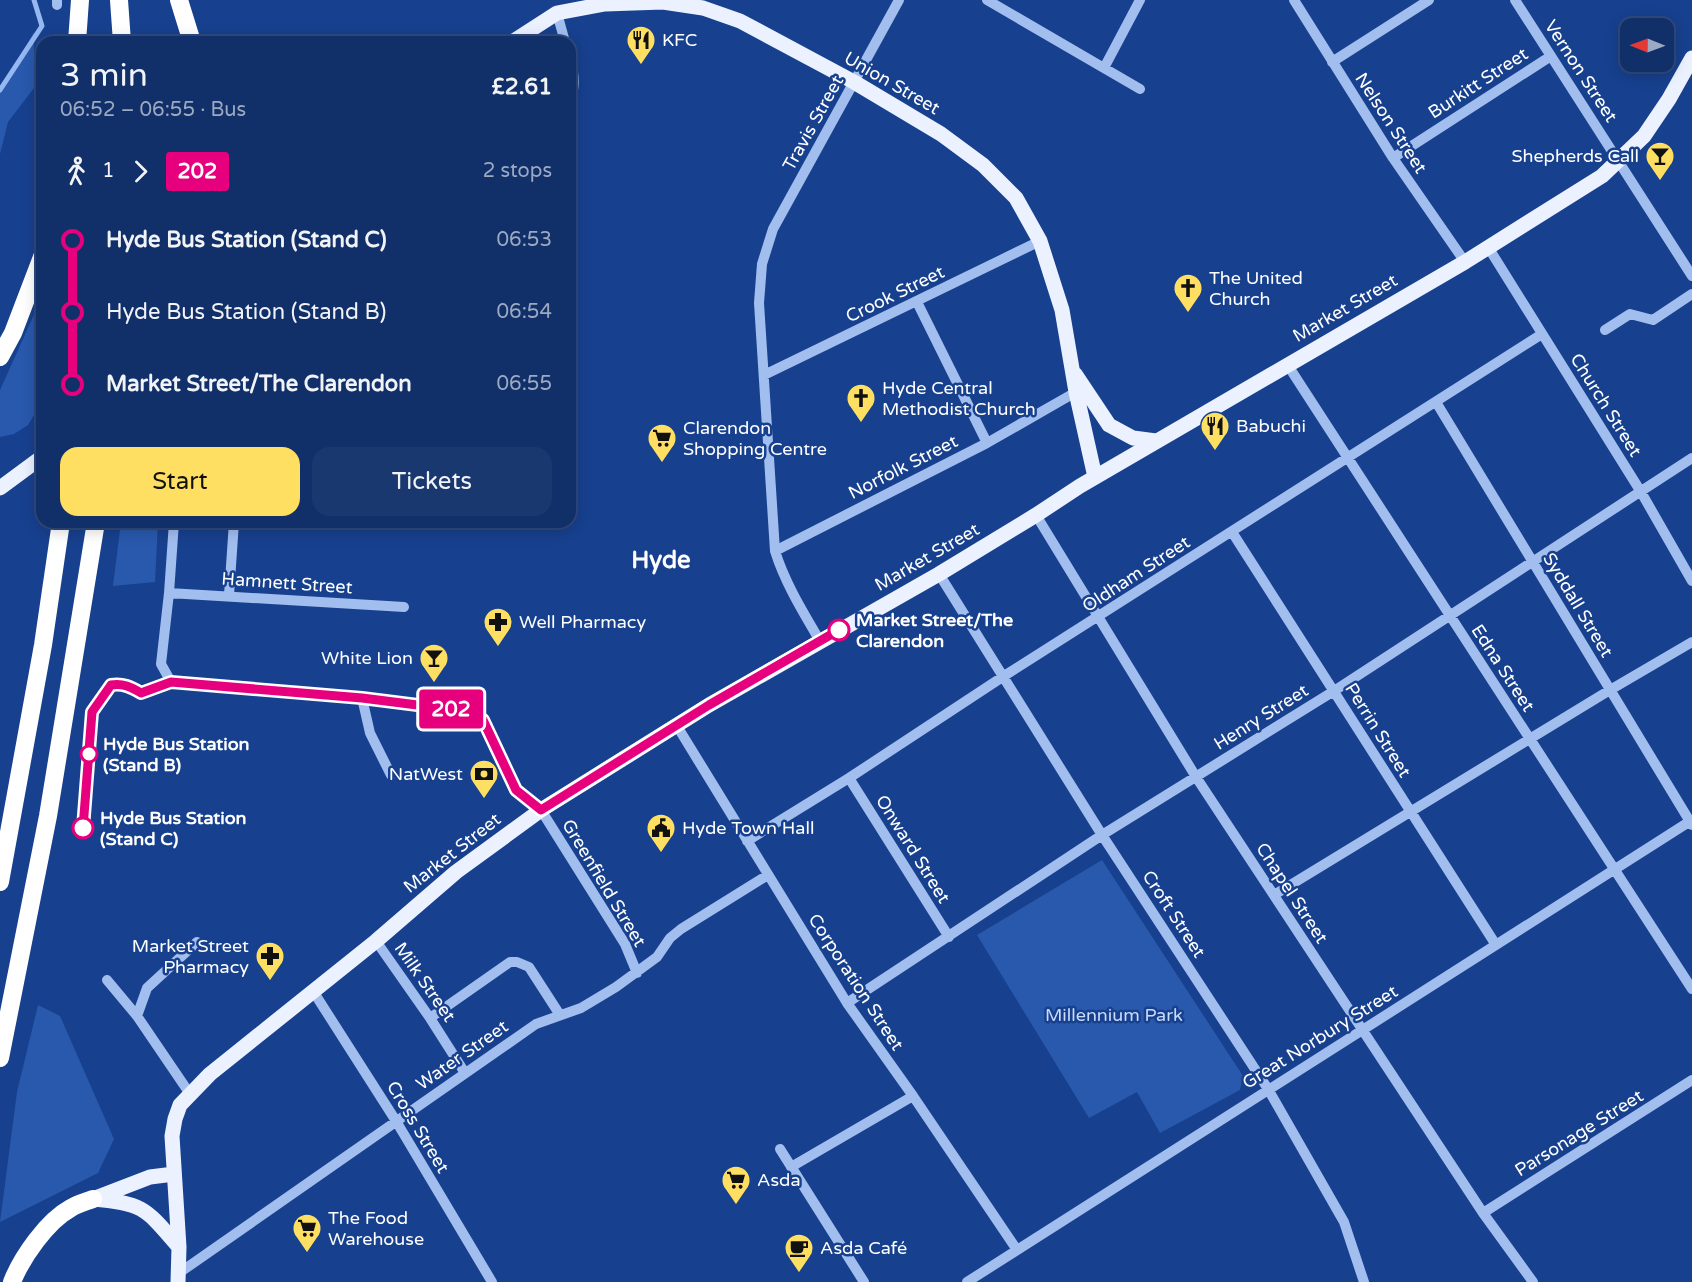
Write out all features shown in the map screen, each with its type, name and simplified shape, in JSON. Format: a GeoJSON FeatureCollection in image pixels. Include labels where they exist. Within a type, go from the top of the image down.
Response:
{"type":"FeatureCollection","features":[{"type":"Feature","properties":{"kind":"highway"},"geometry":{"type":"LineString","coordinates":[[78,36],[82,0]]}},
{"type":"Feature","properties":{"kind":"highway"},"geometry":{"type":"LineString","coordinates":[[82,0],[86,36]]}},
{"type":"Feature","properties":{"kind":"highway"},"geometry":{"type":"LineString","coordinates":[[119,0],[122,36]]}},
{"type":"Feature","properties":{"kind":"highway"},"geometry":{"type":"LineString","coordinates":[[179,0],[190,36]]}},
{"type":"Feature","properties":{"kind":"highway"},"geometry":{"type":"LineString","coordinates":[[0,357],[13,333],[36,273]]}},
{"type":"Feature","properties":{"kind":"highway"},"geometry":{"type":"LineString","coordinates":[[0,882],[43,645],[59,528]]}},
{"type":"Feature","properties":{"kind":"highway"},"geometry":{"type":"LineString","coordinates":[[0,1059],[48,816],[95,528]]}},
{"type":"Feature","properties":{"kind":"highway"},"geometry":{"type":"LineString","coordinates":[[12,1282],[30,1249],[53,1222],[69,1209],[93,1199]]}},
{"type":"Feature","properties":{"kind":"main road","name":"Union Street"},"geometry":{"type":"LineString","coordinates":[[554,7],[663,2],[703,8],[740,21],[854,82],[941,134],[983,165],[1016,198],[1040,241],[1062,310],[1076,392],[1095,477]]}},
{"type":"Feature","properties":{"kind":"main road"},"geometry":{"type":"LineString","coordinates":[[519,36],[554,7]]}},
{"type":"Feature","properties":{"kind":"main road","name":"Market Street"},"geometry":{"type":"LineString","coordinates":[[179,1277],[172,1136],[179,1105],[210,1074],[376,941],[456,872],[541,810],[677,726],[939,574],[1156,441],[1465,262],[1602,176],[1644,136],[1691,62]]}},
{"type":"Feature","properties":{"kind":"main road","name":"Union Street"},"geometry":{"type":"LineString","coordinates":[[1072,369],[1109,424],[1133,438],[1156,441]]}},
{"type":"Feature","properties":{"kind":"main road"},"geometry":{"type":"LineString","coordinates":[[1,486],[36,462]]}},
{"type":"Feature","properties":{"kind":"main road"},"geometry":{"type":"LineString","coordinates":[[93,1199],[150,1177],[174,1174]]}},
{"type":"Feature","properties":{"kind":"main road"},"geometry":{"type":"LineString","coordinates":[[93,1199],[135,1205],[148,1212],[179,1247]]}},
{"type":"Feature","properties":{"kind":"street","name":"Travis Street"},"geometry":{"type":"LineString","coordinates":[[820,641],[790,589],[775,551],[759,303],[762,264],[773,229],[899,0]]}},
{"type":"Feature","properties":{"kind":"street"},"geometry":{"type":"LineString","coordinates":[[987,0],[1140,89]]}},
{"type":"Feature","properties":{"kind":"street"},"geometry":{"type":"LineString","coordinates":[[1104,68],[1140,0]]}},
{"type":"Feature","properties":{"kind":"street","name":"Nelson Street"},"geometry":{"type":"LineString","coordinates":[[1294,0],[1393,159],[1465,262]]}},
{"type":"Feature","properties":{"kind":"street"},"geometry":{"type":"LineString","coordinates":[[1332,62],[1429,0]]}},
{"type":"Feature","properties":{"kind":"street","name":"Vernon Street"},"geometry":{"type":"LineString","coordinates":[[1515,0],[1692,276]]}},
{"type":"Feature","properties":{"kind":"street"},"geometry":{"type":"LineString","coordinates":[[554,7],[564,36]]}},
{"type":"Feature","properties":{"kind":"street","name":"Burkitt Street"},"geometry":{"type":"LineString","coordinates":[[1393,159],[1551,56]]}},
{"type":"Feature","properties":{"kind":"street","name":"Crook Street"},"geometry":{"type":"LineString","coordinates":[[764,375],[1040,241]]}},
{"type":"Feature","properties":{"kind":"street","name":"Church Street"},"geometry":{"type":"LineString","coordinates":[[1488,247],[1641,492],[1692,581]]}},
{"type":"Feature","properties":{"kind":"street"},"geometry":{"type":"LineString","coordinates":[[1605,330],[1630,314],[1653,320],[1692,294]]}},
{"type":"Feature","properties":{"kind":"street"},"geometry":{"type":"LineString","coordinates":[[917,302],[987,443]]}},
{"type":"Feature","properties":{"kind":"street","name":"Oldham Street"},"geometry":{"type":"LineString","coordinates":[[747,841],[1542,334]]}},
{"type":"Feature","properties":{"kind":"street","name":"Edna Street"},"geometry":{"type":"LineString","coordinates":[[1287,364],[1692,989]]}},
{"type":"Feature","properties":{"kind":"street","name":"Norfolk Street"},"geometry":{"type":"LineString","coordinates":[[775,551],[987,443],[1076,392]]}},
{"type":"Feature","properties":{"kind":"street","name":"Syddall Street"},"geometry":{"type":"LineString","coordinates":[[1436,402],[1691,822]]}},
{"type":"Feature","properties":{"kind":"street","name":"Henry Street"},"geometry":{"type":"LineString","coordinates":[[847,1002],[1102,835],[1334,691],[1692,458]]}},
{"type":"Feature","properties":{"kind":"street","name":"Chapel Street"},"geometry":{"type":"LineString","coordinates":[[1036,515],[1196,777],[1484,1213],[1533,1282]]}},
{"type":"Feature","properties":{"kind":"street"},"geometry":{"type":"LineString","coordinates":[[174,528],[161,664],[171,682],[362,698],[370,733],[391,775]]}},
{"type":"Feature","properties":{"kind":"street"},"geometry":{"type":"LineString","coordinates":[[229,595],[234,528]]}},
{"type":"Feature","properties":{"kind":"street","name":"Perrin Street"},"geometry":{"type":"LineString","coordinates":[[1232,532],[1496,945]]}},
{"type":"Feature","properties":{"kind":"street","name":"Croft Street"},"geometry":{"type":"LineString","coordinates":[[939,574],[1102,835],[1268,1089],[1344,1222],[1364,1282]]}},
{"type":"Feature","properties":{"kind":"street","name":"Hamnett Street"},"geometry":{"type":"LineString","coordinates":[[169,593],[229,595],[404,608]]}},
{"type":"Feature","properties":{"kind":"street"},"geometry":{"type":"LineString","coordinates":[[1274,896],[1692,642]]}},
{"type":"Feature","properties":{"kind":"street","name":"Greenfield Street"},"geometry":{"type":"LineString","coordinates":[[362,698],[463,710],[479,715],[516,790],[541,810],[625,945],[636,973]]}},
{"type":"Feature","properties":{"kind":"street","name":"Corporation Street"},"geometry":{"type":"LineString","coordinates":[[677,726],[847,1002],[913,1095],[1017,1250]]}},
{"type":"Feature","properties":{"kind":"street","name":"Onward Street"},"geometry":{"type":"LineString","coordinates":[[849,778],[949,936]]}},
{"type":"Feature","properties":{"kind":"street","name":"Great Norbury Street"},"geometry":{"type":"LineString","coordinates":[[967,1282],[1691,822]]}},
{"type":"Feature","properties":{"kind":"street","name":"Water Street"},"geometry":{"type":"LineString","coordinates":[[179,1277],[396,1121],[536,1024],[581,1008],[597,999],[657,957],[670,938],[681,929],[768,875]]}},
{"type":"Feature","properties":{"kind":"street","name":"Milk Street"},"geometry":{"type":"LineString","coordinates":[[376,941],[465,1073]]}},
{"type":"Feature","properties":{"kind":"street"},"geometry":{"type":"LineString","coordinates":[[137,1016],[147,988],[196,942]]}},
{"type":"Feature","properties":{"kind":"street"},"geometry":{"type":"LineString","coordinates":[[430,1018],[510,963],[517,962],[529,967],[560,1015]]}},
{"type":"Feature","properties":{"kind":"street"},"geometry":{"type":"LineString","coordinates":[[107,980],[137,1016],[190,1094]]}},
{"type":"Feature","properties":{"kind":"street","name":"Cross Street"},"geometry":{"type":"LineString","coordinates":[[313,991],[396,1121],[492,1282]]}},
{"type":"Feature","properties":{"kind":"street","name":"Parsonage Street"},"geometry":{"type":"LineString","coordinates":[[1484,1213],[1692,1080]]}},
{"type":"Feature","properties":{"kind":"street"},"geometry":{"type":"LineString","coordinates":[[791,1167],[913,1095]]}},
{"type":"Feature","properties":{"kind":"street"},"geometry":{"type":"LineString","coordinates":[[780,1149],[864,1282]]}},
{"type":"Feature","properties":{"kind":"green space"},"geometry":{"type":"Polygon","coordinates":[[[34,32],[34,88],[8,122],[0,154],[0,89],[34,32]]]}},
{"type":"Feature","properties":{"kind":"green space"},"geometry":{"type":"Polygon","coordinates":[[[36,310],[36,412],[28,425],[14,434],[0,437],[0,390],[36,310]]]}},
{"type":"Feature","properties":{"kind":"green space"},"geometry":{"type":"Polygon","coordinates":[[[120,528],[158,528],[155,582],[113,586],[120,528]]]}},
{"type":"Feature","properties":{"kind":"green space","name":"Millennium Park"},"geometry":{"type":"Polygon","coordinates":[[[1102,860],[1243,1076],[1240,1090],[1160,1133],[1137,1092],[1089,1118],[977,935],[1102,860]]]}},
{"type":"Feature","properties":{"kind":"green space"},"geometry":{"type":"Polygon","coordinates":[[[38,1005],[60,1016],[114,1139],[98,1173],[0,1222],[17,1092],[38,1005]]]}},
{"type":"Feature","properties":{"kind":"waterway"},"geometry":{"type":"LineString","coordinates":[[0,90],[42,26],[34,0]]}},
{"type":"Feature","properties":{"kind":"bus line","name":"202"},"geometry":{"type":"LineString","coordinates":[[83,828],[92,712],[111,685],[131,687],[141,693],[171,682],[362,698],[473,712],[483,720],[516,790],[541,810],[709,705],[839,630]]}},
{"type":"Feature","properties":{"kind":"place","name":"KFC"},"geometry":{"type":"Point","coordinates":[641,66]}},
{"type":"Feature","properties":{"kind":"place","name":"Shepherds Call"},"geometry":{"type":"Point","coordinates":[1660,182]}},
{"type":"Feature","properties":{"kind":"place","name":"The United Church"},"geometry":{"type":"Point","coordinates":[1188,314]}},
{"type":"Feature","properties":{"kind":"place","name":"Hyde Central Methodist Church"},"geometry":{"type":"Point","coordinates":[861,424]}},
{"type":"Feature","properties":{"kind":"place","name":"Babuchi"},"geometry":{"type":"Point","coordinates":[1215,452]}},
{"type":"Feature","properties":{"kind":"place","name":"Clarendon Shopping Centre"},"geometry":{"type":"Point","coordinates":[662,464]}},
{"type":"Feature","properties":{"kind":"place","name":"Market Street/The Clarendon"},"geometry":{"type":"Point","coordinates":[839,630]}},
{"type":"Feature","properties":{"kind":"place","name":"Well Pharmacy"},"geometry":{"type":"Point","coordinates":[498,648]}},
{"type":"Feature","properties":{"kind":"place","name":"White Lion"},"geometry":{"type":"Point","coordinates":[434,684]}},
{"type":"Feature","properties":{"kind":"place","name":"Hyde Bus Station (Stand B)"},"geometry":{"type":"Point","coordinates":[89,754]}},
{"type":"Feature","properties":{"kind":"place","name":"NatWest"},"geometry":{"type":"Point","coordinates":[484,800]}},
{"type":"Feature","properties":{"kind":"place","name":"Hyde Bus Station (Stand C)"},"geometry":{"type":"Point","coordinates":[83,828]}},
{"type":"Feature","properties":{"kind":"place","name":"Hyde Town Hall"},"geometry":{"type":"Point","coordinates":[661,854]}},
{"type":"Feature","properties":{"kind":"place","name":"Market Street Pharmacy"},"geometry":{"type":"Point","coordinates":[270,982]}},
{"type":"Feature","properties":{"kind":"place","name":"Asda"},"geometry":{"type":"Point","coordinates":[736,1206]}},
{"type":"Feature","properties":{"kind":"place","name":"The Food Warehouse"},"geometry":{"type":"Point","coordinates":[307,1254]}},
{"type":"Feature","properties":{"kind":"place","name":"Asda Café"},"geometry":{"type":"Point","coordinates":[799,1274]}},
{"type":"Feature","properties":{"kind":"district","name":"Hyde"},"geometry":{"type":"Point","coordinates":[661,560]}}]}
